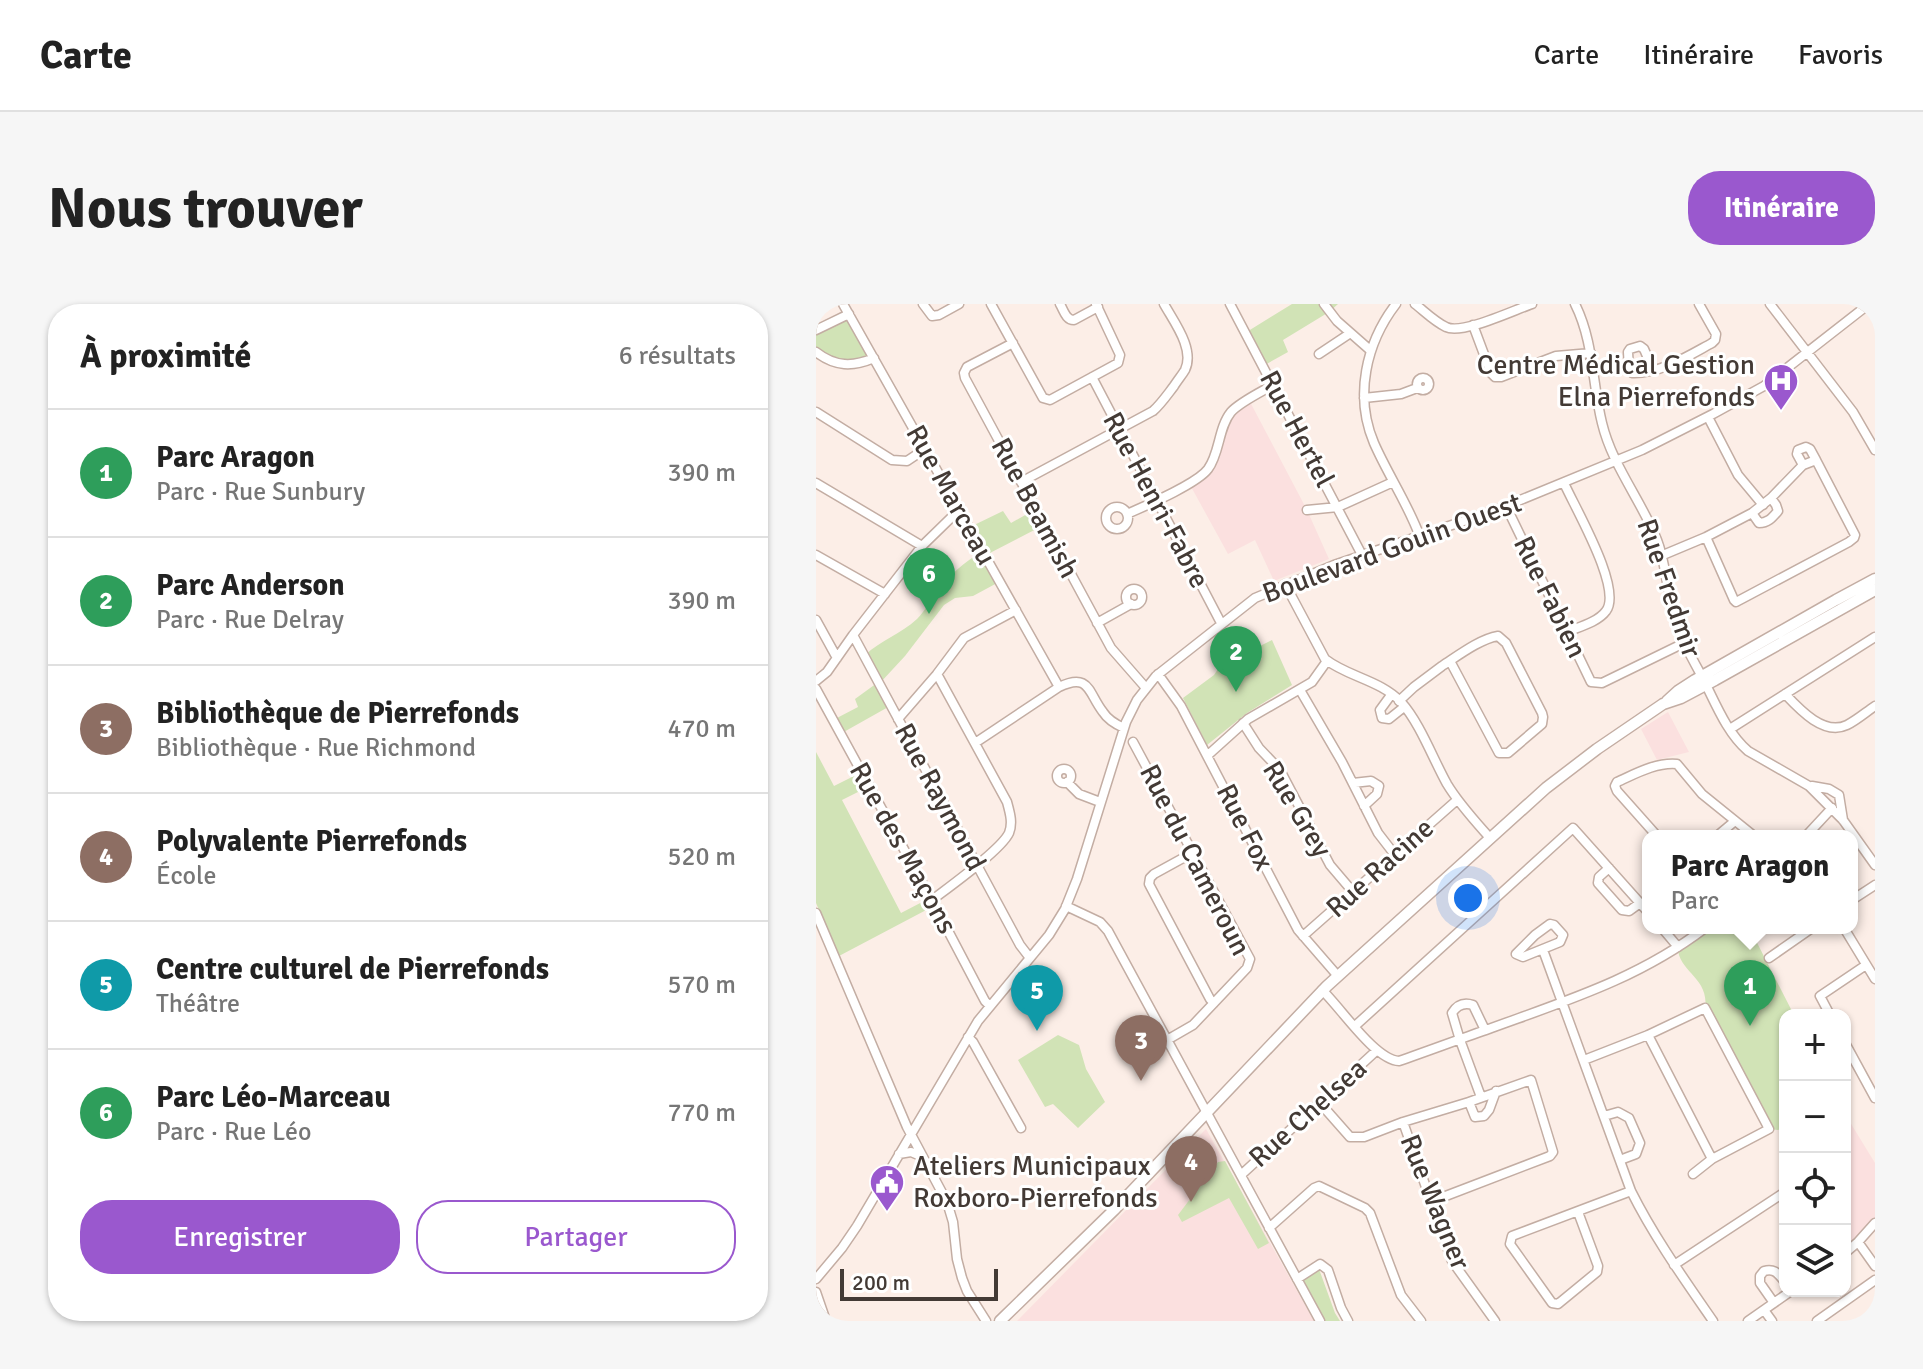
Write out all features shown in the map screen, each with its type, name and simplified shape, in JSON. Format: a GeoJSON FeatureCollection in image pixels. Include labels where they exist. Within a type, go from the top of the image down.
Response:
{"type":"FeatureCollection","features":[{"type":"Feature","properties":{"kind":"main road"},"geometry":{"type":"LineString","coordinates":[[1000,1321],[1087,1238],[1337,975],[1579,762],[1663,704],[1681,698],[1704,680],[1875,579]]}},
{"type":"Feature","properties":{"kind":"main road"},"geometry":{"type":"LineString","coordinates":[[1704,680],[1875,590]]}},
{"type":"Feature","properties":{"kind":"street","name":"Rue Marceau"},"geometry":{"type":"LineString","coordinates":[[843,304],[1059,687]]}},
{"type":"Feature","properties":{"kind":"street"},"geometry":{"type":"LineString","coordinates":[[923,304],[932,316],[959,304]]}},
{"type":"Feature","properties":{"kind":"street"},"geometry":{"type":"LineString","coordinates":[[991,304],[1046,400],[1118,363],[1120,359],[1097,306],[1070,320],[1060,304]]}},
{"type":"Feature","properties":{"kind":"street"},"geometry":{"type":"LineString","coordinates":[[1021,482],[1160,405],[1185,370],[1187,350],[1164,304]]}},
{"type":"Feature","properties":{"kind":"street","name":"Rue Hertel"},"geometry":{"type":"LineString","coordinates":[[1230,304],[1362,555]]}},
{"type":"Feature","properties":{"kind":"street"},"geometry":{"type":"LineString","coordinates":[[1324,304],[1349,334],[1370,350]]}},
{"type":"Feature","properties":{"kind":"street"},"geometry":{"type":"LineString","coordinates":[[1396,304],[1384,320],[1370,350],[1364,398],[1373,440],[1420,537]]}},
{"type":"Feature","properties":{"kind":"street"},"geometry":{"type":"LineString","coordinates":[[1415,304],[1448,329],[1460,329],[1532,304]]}},
{"type":"Feature","properties":{"kind":"street","name":"Rue Fredmir"},"geometry":{"type":"LineString","coordinates":[[1575,304],[1591,353],[1601,422],[1607,441],[1663,555],[1672,607],[1684,643],[1741,745],[1809,786],[1850,830]]}},
{"type":"Feature","properties":{"kind":"street"},"geometry":{"type":"LineString","coordinates":[[1653,370],[1715,340],[1716,334],[1699,304]]}},
{"type":"Feature","properties":{"kind":"street"},"geometry":{"type":"LineString","coordinates":[[1770,304],[1853,412],[1875,450]]}},
{"type":"Feature","properties":{"kind":"street","name":"Boulevard Gouin Ouest"},"geometry":{"type":"LineString","coordinates":[[816,1279],[857,1226],[968,1037],[1052,931],[1077,879],[1124,728],[1135,703],[1158,674],[1253,599],[1285,584],[1506,506],[1617,461],[1708,417],[1764,386],[1869,304]]}},
{"type":"Feature","properties":{"kind":"street"},"geometry":{"type":"LineString","coordinates":[[816,330],[849,314]]}},
{"type":"Feature","properties":{"kind":"street"},"geometry":{"type":"LineString","coordinates":[[1473,325],[1495,377],[1556,356],[1591,353]]}},
{"type":"Feature","properties":{"kind":"street"},"geometry":{"type":"LineString","coordinates":[[1319,354],[1349,334]]}},
{"type":"Feature","properties":{"kind":"street","name":"Rue Beamish"},"geometry":{"type":"LineString","coordinates":[[1013,343],[967,367],[965,378],[1111,648],[1146,688]]}},
{"type":"Feature","properties":{"kind":"street"},"geometry":{"type":"LineString","coordinates":[[816,352],[826,360],[847,365],[874,358]]}},
{"type":"Feature","properties":{"kind":"street","name":"Rue Henri-Fabre"},"geometry":{"type":"LineString","coordinates":[[1092,377],[1221,623]]}},
{"type":"Feature","properties":{"kind":"street"},"geometry":{"type":"LineString","coordinates":[[1127,514],[1205,473],[1211,466],[1223,427],[1232,411],[1273,385]]}},
{"type":"Feature","properties":{"kind":"street"},"geometry":{"type":"LineString","coordinates":[[1364,398],[1401,394],[1417,388]]}},
{"type":"Feature","properties":{"kind":"street"},"geometry":{"type":"LineString","coordinates":[[816,412],[892,460],[907,461],[925,449]]}},
{"type":"Feature","properties":{"kind":"street"},"geometry":{"type":"LineString","coordinates":[[1708,417],[1738,475],[1763,505]]}},
{"type":"Feature","properties":{"kind":"street"},"geometry":{"type":"LineString","coordinates":[[1706,537],[1736,602],[1849,542],[1855,537],[1853,529],[1810,449],[1806,447],[1798,450],[1797,454],[1803,465]]}},
{"type":"Feature","properties":{"kind":"street"},"geometry":{"type":"LineString","coordinates":[[1663,555],[1752,513],[1803,465],[1816,460]]}},
{"type":"Feature","properties":{"kind":"street"},"geometry":{"type":"LineString","coordinates":[[1307,510],[1338,507],[1393,482]]}},
{"type":"Feature","properties":{"kind":"street"},"geometry":{"type":"LineString","coordinates":[[816,483],[922,546]]}},
{"type":"Feature","properties":{"kind":"street"},"geometry":{"type":"LineString","coordinates":[[1564,483],[1604,567],[1611,600],[1606,611],[1597,618],[1567,632]]}},
{"type":"Feature","properties":{"kind":"street"},"geometry":{"type":"LineString","coordinates":[[1752,513],[1759,523],[1771,519],[1778,511],[1771,498]]}},
{"type":"Feature","properties":{"kind":"street","name":"Rue Fabien"},"geometry":{"type":"LineString","coordinates":[[1506,506],[1591,682],[1602,683],[1684,643]]}},
{"type":"Feature","properties":{"kind":"street"},"geometry":{"type":"LineString","coordinates":[[816,681],[827,672],[922,546],[959,510]]}},
{"type":"Feature","properties":{"kind":"street"},"geometry":{"type":"LineString","coordinates":[[816,555],[885,594]]}},
{"type":"Feature","properties":{"kind":"street"},"geometry":{"type":"LineString","coordinates":[[1285,584],[1327,661],[1367,680],[1398,701],[1457,800],[1490,838]]}},
{"type":"Feature","properties":{"kind":"street"},"geometry":{"type":"LineString","coordinates":[[1097,623],[1131,604]]}},
{"type":"Feature","properties":{"kind":"street"},"geometry":{"type":"LineString","coordinates":[[898,719],[964,638],[1016,610]]}},
{"type":"Feature","properties":{"kind":"street"},"geometry":{"type":"LineString","coordinates":[[816,620],[837,658]]}},
{"type":"Feature","properties":{"kind":"street","name":"Rue Raymond"},"geometry":{"type":"LineString","coordinates":[[853,635],[1020,945],[1030,958]]}},
{"type":"Feature","properties":{"kind":"street"},"geometry":{"type":"LineString","coordinates":[[1398,701],[1450,661],[1492,637],[1502,638],[1543,715],[1542,724],[1508,753],[1499,753],[1450,661]]}},
{"type":"Feature","properties":{"kind":"street"},"geometry":{"type":"LineString","coordinates":[[1730,729],[1875,637]]}},
{"type":"Feature","properties":{"kind":"street"},"geometry":{"type":"LineString","coordinates":[[1208,755],[1243,723],[1300,690],[1317,676],[1327,661]]}},
{"type":"Feature","properties":{"kind":"street"},"geometry":{"type":"LineString","coordinates":[[932,900],[1005,840],[1010,831],[1011,818],[1007,802],[937,674]]}},
{"type":"Feature","properties":{"kind":"street","name":"Rue Fox"},"geometry":{"type":"LineString","coordinates":[[1158,674],[1177,699],[1208,755],[1295,925],[1337,975]]}},
{"type":"Feature","properties":{"kind":"street"},"geometry":{"type":"LineString","coordinates":[[975,743],[1059,687],[1075,681],[1087,685],[1104,714],[1124,728]]}},
{"type":"Feature","properties":{"kind":"street","name":"Rue des Maçons"},"geometry":{"type":"LineString","coordinates":[[816,689],[990,1006]]}},
{"type":"Feature","properties":{"kind":"street"},"geometry":{"type":"LineString","coordinates":[[1300,690],[1382,839],[1395,855]]}},
{"type":"Feature","properties":{"kind":"street"},"geometry":{"type":"LineString","coordinates":[[1785,694],[1796,706],[1828,728],[1847,725],[1875,706]]}},
{"type":"Feature","properties":{"kind":"street","name":"Rue Grey"},"geometry":{"type":"LineString","coordinates":[[1243,723],[1259,748],[1280,770],[1329,863],[1353,892]]}},
{"type":"Feature","properties":{"kind":"street","name":"Rue du Cameroun"},"geometry":{"type":"LineString","coordinates":[[1133,742],[1250,959],[1249,966],[1193,1025],[1167,1040]]}},
{"type":"Feature","properties":{"kind":"street"},"geometry":{"type":"LineString","coordinates":[[1652,830],[1615,786],[1617,782],[1646,769],[1667,763],[1677,764],[1702,794],[1746,830]]}},
{"type":"Feature","properties":{"kind":"street"},"geometry":{"type":"LineString","coordinates":[[1353,783],[1371,781],[1379,786],[1376,797],[1364,806]]}},
{"type":"Feature","properties":{"kind":"street"},"geometry":{"type":"LineString","coordinates":[[1067,782],[1082,796],[1100,802]]}},
{"type":"Feature","properties":{"kind":"street","name":"Rue Fredmir"},"geometry":{"type":"LineString","coordinates":[[1809,786],[1829,789],[1839,795],[1843,820]]}},
{"type":"Feature","properties":{"kind":"street","name":"Rue Racine"},"geometry":{"type":"LineString","coordinates":[[1303,936],[1457,800]]}},
{"type":"Feature","properties":{"kind":"street"},"geometry":{"type":"LineString","coordinates":[[1812,830],[1832,808]]}},
{"type":"Feature","properties":{"kind":"street"},"geometry":{"type":"LineString","coordinates":[[1724,830],[1735,821]]}},
{"type":"Feature","properties":{"kind":"street"},"geometry":{"type":"LineString","coordinates":[[1355,1026],[1573,828],[1642,905]]}},
{"type":"Feature","properties":{"kind":"street","name":"Rue Fredmir"},"geometry":{"type":"LineString","coordinates":[[1858,841],[1875,865]]}},
{"type":"Feature","properties":{"kind":"street"},"geometry":{"type":"LineString","coordinates":[[1194,852],[1154,874],[1149,884],[1214,1003]]}},
{"type":"Feature","properties":{"kind":"street"},"geometry":{"type":"LineString","coordinates":[[1609,868],[1599,877],[1598,883],[1622,910],[1629,911],[1640,903]]}},
{"type":"Feature","properties":{"kind":"street"},"geometry":{"type":"LineString","coordinates":[[1858,896],[1875,885]]}},
{"type":"Feature","properties":{"kind":"street"},"geometry":{"type":"LineString","coordinates":[[1066,906],[1105,926],[1320,1321]]}},
{"type":"Feature","properties":{"kind":"street"},"geometry":{"type":"LineString","coordinates":[[816,913],[911,1134],[948,1206],[964,1284],[986,1321]]}},
{"type":"Feature","properties":{"kind":"street"},"geometry":{"type":"LineString","coordinates":[[1550,924],[1554,925],[1563,939],[1543,950],[1523,957],[1516,954],[1535,935],[1550,924]]}},
{"type":"Feature","properties":{"kind":"street"},"geometry":{"type":"LineString","coordinates":[[1667,934],[1678,947]]}},
{"type":"Feature","properties":{"kind":"street"},"geometry":{"type":"LineString","coordinates":[[1322,990],[1376,1051],[1391,1061],[1399,1061],[1618,981],[1696,934]]}},
{"type":"Feature","properties":{"kind":"street"},"geometry":{"type":"LineString","coordinates":[[1769,958],[1803,934]]}},
{"type":"Feature","properties":{"kind":"street"},"geometry":{"type":"LineString","coordinates":[[1848,934],[1875,979]]}},
{"type":"Feature","properties":{"kind":"street"},"geometry":{"type":"LineString","coordinates":[[1543,950],[1631,1191],[1674,1265],[1713,1321]]}},
{"type":"Feature","properties":{"kind":"street"},"geometry":{"type":"LineString","coordinates":[[1827,1009],[1820,996],[1866,965]]}},
{"type":"Feature","properties":{"kind":"street"},"geometry":{"type":"LineString","coordinates":[[1481,1097],[1452,1013],[1455,1008],[1466,1003],[1473,1005],[1485,1030]]}},
{"type":"Feature","properties":{"kind":"street"},"geometry":{"type":"LineString","coordinates":[[1584,1060],[1705,1008],[1769,1129],[1712,1159],[1693,1174]]}},
{"type":"Feature","properties":{"kind":"street"},"geometry":{"type":"LineString","coordinates":[[1648,1035],[1712,1159]]}},
{"type":"Feature","properties":{"kind":"street"},"geometry":{"type":"LineString","coordinates":[[968,1037],[1021,1128]]}},
{"type":"Feature","properties":{"kind":"street","name":"Rue Chelsea"},"geometry":{"type":"LineString","coordinates":[[1241,1175],[1376,1051]]}},
{"type":"Feature","properties":{"kind":"street"},"geometry":{"type":"LineString","coordinates":[[1851,1054],[1875,1098]]}},
{"type":"Feature","properties":{"kind":"street"},"geometry":{"type":"LineString","coordinates":[[1320,1103],[1350,1137],[1364,1137],[1531,1080],[1553,1152],[1550,1156],[1430,1202]]}},
{"type":"Feature","properties":{"kind":"street"},"geometry":{"type":"LineString","coordinates":[[1469,1102],[1475,1117],[1484,1116],[1496,1091]]}},
{"type":"Feature","properties":{"kind":"street"},"geometry":{"type":"LineString","coordinates":[[1604,1116],[1618,1112],[1629,1118],[1640,1143],[1636,1154],[1620,1160]]}},
{"type":"Feature","properties":{"kind":"street","name":"Rue Wagner"},"geometry":{"type":"LineString","coordinates":[[1403,1122],[1452,1261],[1495,1321]]}},
{"type":"Feature","properties":{"kind":"street"},"geometry":{"type":"LineString","coordinates":[[899,1154],[911,1152],[923,1157]]}},
{"type":"Feature","properties":{"kind":"street"},"geometry":{"type":"LineString","coordinates":[[1269,1228],[1319,1186],[1365,1208],[1370,1213],[1401,1295],[1421,1321]]}},
{"type":"Feature","properties":{"kind":"street"},"geometry":{"type":"LineString","coordinates":[[1578,1212],[1598,1266],[1597,1272],[1558,1304],[1552,1303],[1510,1244],[1512,1236],[1631,1191]]}},
{"type":"Feature","properties":{"kind":"street"},"geometry":{"type":"LineString","coordinates":[[1674,1265],[1779,1196]]}},
{"type":"Feature","properties":{"kind":"street"},"geometry":{"type":"LineString","coordinates":[[1851,1248],[1875,1223]]}},
{"type":"Feature","properties":{"kind":"street"},"geometry":{"type":"LineString","coordinates":[[1858,1242],[1875,1266]]}},
{"type":"Feature","properties":{"kind":"street"},"geometry":{"type":"LineString","coordinates":[[1297,1279],[1320,1264],[1324,1265],[1348,1321]]}},
{"type":"Feature","properties":{"kind":"street"},"geometry":{"type":"LineString","coordinates":[[1774,1303],[1760,1283],[1760,1276],[1771,1269],[1779,1274]]}},
{"type":"Feature","properties":{"kind":"street"},"geometry":{"type":"LineString","coordinates":[[1817,1321],[1875,1280]]}},
{"type":"Feature","properties":{"kind":"street"},"geometry":{"type":"LineString","coordinates":[[816,1292],[826,1321]]}},
{"type":"Feature","properties":{"kind":"street"},"geometry":{"type":"LineString","coordinates":[[1748,1321],[1782,1297]]}},
{"type":"Feature","properties":{"kind":"street"},"geometry":{"type":"LineString","coordinates":[[1764,1310],[1772,1321]]}},
{"type":"Feature","properties":{"kind":"shaded area"},"geometry":{"type":"Polygon","coordinates":[[[1249,400],[1329,559],[1274,581],[1255,540],[1228,554],[1189,483],[1205,473],[1232,411],[1249,400]]]}},
{"type":"Feature","properties":{"kind":"shaded area"},"geometry":{"type":"Polygon","coordinates":[[[1668,712],[1689,752],[1657,760],[1641,729],[1668,712]]]}},
{"type":"Feature","properties":{"kind":"shaded area"},"geometry":{"type":"Polygon","coordinates":[[[1851,1124],[1875,1163],[1875,1223],[1851,1247],[1851,1124]]]}},
{"type":"Feature","properties":{"kind":"shaded area"},"geometry":{"type":"Polygon","coordinates":[[[1206,1129],[1314,1321],[1017,1321],[1075,1262],[1206,1129]]]}},
{"type":"Feature","properties":{"kind":"green space"},"geometry":{"type":"Polygon","coordinates":[[[1292,304],[1338,304],[1283,340],[1288,352],[1263,366],[1245,333],[1292,304]]]}},
{"type":"Feature","properties":{"kind":"green space"},"geometry":{"type":"Polygon","coordinates":[[[849,314],[874,358],[847,365],[816,352],[816,330],[849,314]]]}},
{"type":"Feature","properties":{"kind":"green space"},"geometry":{"type":"Polygon","coordinates":[[[1036,509],[1044,525],[986,555],[970,527],[1003,511],[1011,523],[1036,509]]]}},
{"type":"Feature","properties":{"kind":"green space"},"geometry":{"type":"Polygon","coordinates":[[[983,551],[999,582],[973,596],[955,598],[944,605],[880,683],[865,655],[917,619],[941,586],[963,564],[983,551]]]}},
{"type":"Feature","properties":{"kind":"green space"},"geometry":{"type":"Polygon","coordinates":[[[1272,640],[1292,685],[1247,713],[1207,745],[1183,698],[1214,675],[1220,666],[1272,640]]]}},
{"type":"Feature","properties":{"kind":"green space"},"geometry":{"type":"Polygon","coordinates":[[[877,683],[890,706],[842,733],[835,719],[858,707],[855,699],[877,683]]]}},
{"type":"Feature","properties":{"kind":"green space"},"geometry":{"type":"Polygon","coordinates":[[[816,752],[834,786],[856,775],[864,789],[842,800],[901,913],[926,900],[930,908],[839,956],[816,903],[816,752]]]}},
{"type":"Feature","properties":{"kind":"green space"},"geometry":{"type":"Polygon","coordinates":[[[1696,934],[1753,934],[1791,1009],[1779,1009],[1779,1130],[1769,1129],[1705,1008],[1703,989],[1679,955],[1678,947],[1696,934]]]}},
{"type":"Feature","properties":{"kind":"green space"},"geometry":{"type":"Polygon","coordinates":[[[1058,1035],[1079,1045],[1086,1069],[1105,1102],[1078,1128],[1053,1104],[1045,1107],[1018,1060],[1058,1035]]]}},
{"type":"Feature","properties":{"kind":"green space"},"geometry":{"type":"Polygon","coordinates":[[[1225,1161],[1269,1243],[1258,1249],[1229,1198],[1182,1222],[1178,1215],[1218,1162],[1225,1161]]]}},
{"type":"Feature","properties":{"kind":"green space"},"geometry":{"type":"Polygon","coordinates":[[[1319,1269],[1340,1321],[1323,1321],[1303,1282],[1319,1269]]]}},
{"type":"Feature","properties":{"kind":"place","name":"Centre Médical Gestion Elna Pierrefonds"},"geometry":{"type":"Point","coordinates":[1781,412]}},
{"type":"Feature","properties":{"kind":"place","name":"Parc Léo-Marceau"},"geometry":{"type":"Point","coordinates":[929,614]}},
{"type":"Feature","properties":{"kind":"place","name":"Parc Anderson"},"geometry":{"type":"Point","coordinates":[1236,692]}},
{"type":"Feature","properties":{"kind":"place","name":"Parc Aragon"},"geometry":{"type":"Point","coordinates":[1750,1026]}},
{"type":"Feature","properties":{"kind":"place","name":"Centre culturel de Pierrefonds"},"geometry":{"type":"Point","coordinates":[1037,1031]}},
{"type":"Feature","properties":{"kind":"place","name":"Bibliothèque de Pierrefonds"},"geometry":{"type":"Point","coordinates":[1141,1081]}},
{"type":"Feature","properties":{"kind":"place","name":"Polyvalente Pierrefonds"},"geometry":{"type":"Point","coordinates":[1191,1202]}},
{"type":"Feature","properties":{"kind":"place","name":"Ateliers Municipaux Roxboro-Pierrefonds"},"geometry":{"type":"Point","coordinates":[887,1213]}}]}
